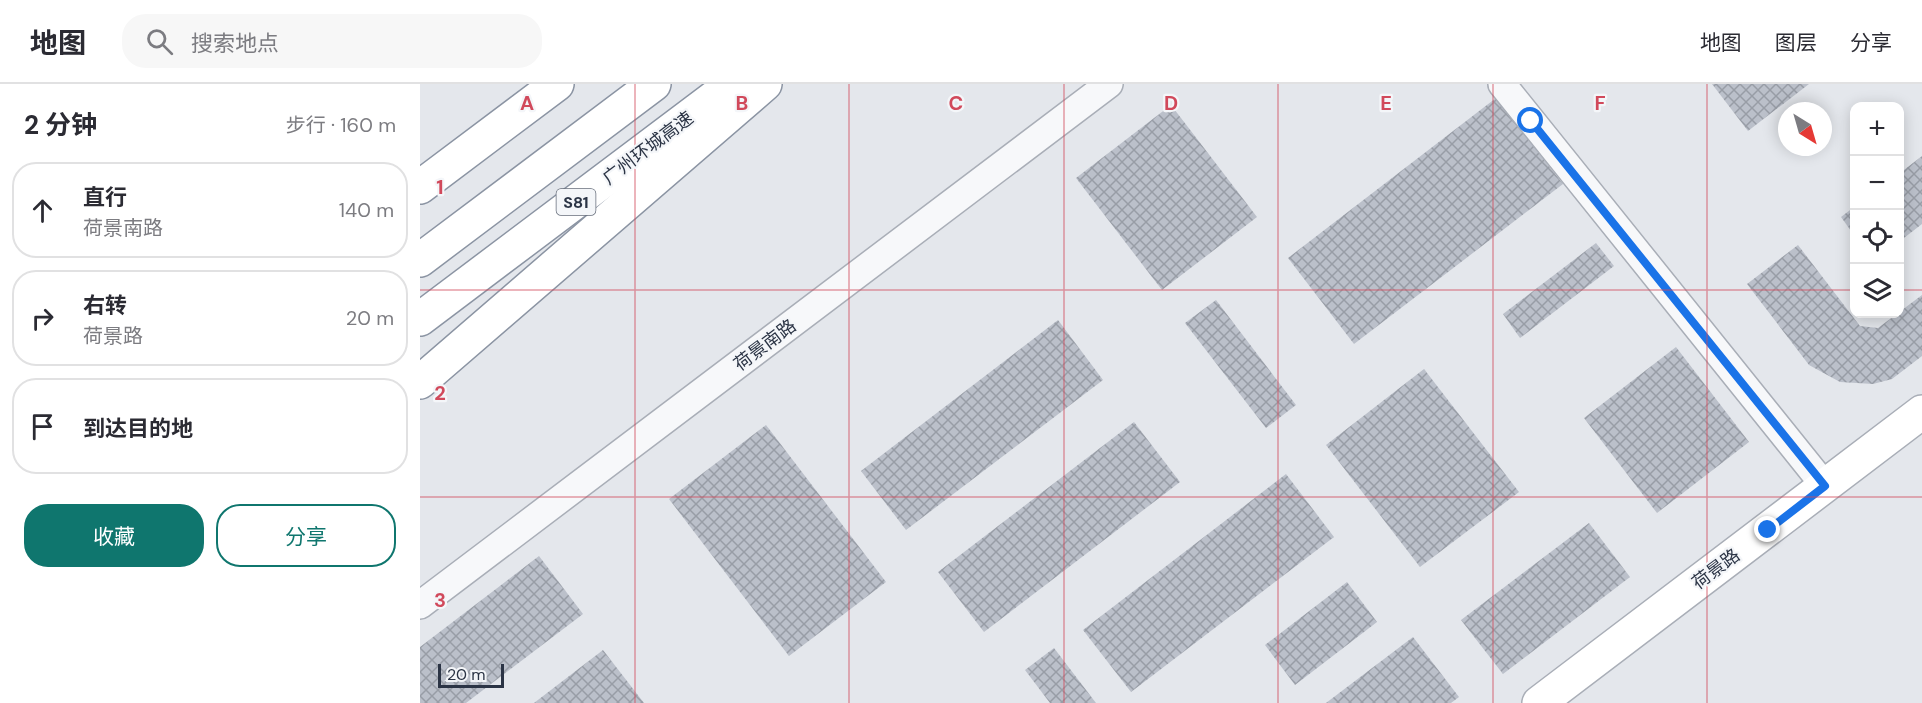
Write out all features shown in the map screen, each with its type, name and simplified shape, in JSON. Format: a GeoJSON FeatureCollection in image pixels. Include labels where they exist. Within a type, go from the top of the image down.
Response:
{"type":"FeatureCollection","features":[{"type":"Feature","properties":{"kind":"main road"},"geometry":{"type":"LineString","coordinates":[[420,175],[555,84]]}},
{"type":"Feature","properties":{"kind":"main road"},"geometry":{"type":"LineString","coordinates":[[420,188],[555,84]]}},
{"type":"Feature","properties":{"kind":"main road","name":"S81"},"geometry":{"type":"LineString","coordinates":[[420,260],[654,84]]}},
{"type":"Feature","properties":{"kind":"main road","name":"广州环城高速"},"geometry":{"type":"LineString","coordinates":[[420,319],[732,84]]}},
{"type":"Feature","properties":{"kind":"main road"},"geometry":{"type":"LineString","coordinates":[[420,382],[765,84]]}},
{"type":"Feature","properties":{"kind":"main road","name":"荷景路"},"geometry":{"type":"LineString","coordinates":[[1539,703],[1922,412]]}},
{"type":"Feature","properties":{"kind":"street","name":"荷景南路"},"geometry":{"type":"LineString","coordinates":[[420,605],[1109,84]]}},
{"type":"Feature","properties":{"kind":"street"},"geometry":{"type":"LineString","coordinates":[[1502,84],[1825,486]]}},
{"type":"Feature","properties":{"kind":"building"},"geometry":{"type":"Polygon","coordinates":[[[1712,84],[1809,84],[1786,102],[1778,102],[1778,108],[1748,131],[1712,84]]]}},
{"type":"Feature","properties":{"kind":"building"},"geometry":{"type":"Polygon","coordinates":[[[1496,98],[1563,184],[1354,344],[1288,258],[1496,98]]]}},
{"type":"Feature","properties":{"kind":"building"},"geometry":{"type":"Polygon","coordinates":[[[1171,105],[1257,217],[1162,290],[1076,178],[1171,105]]]}},
{"type":"Feature","properties":{"kind":"building"},"geometry":{"type":"Polygon","coordinates":[[[1922,156],[1922,224],[1904,238],[1904,210],[1904,170],[1922,156]]]}},
{"type":"Feature","properties":{"kind":"building"},"geometry":{"type":"Polygon","coordinates":[[[1850,210],[1850,229],[1841,217],[1850,210]]]}},
{"type":"Feature","properties":{"kind":"building"},"geometry":{"type":"Polygon","coordinates":[[[1596,243],[1614,266],[1520,338],[1503,314],[1596,243]]]}},
{"type":"Feature","properties":{"kind":"building"},"geometry":{"type":"Polygon","coordinates":[[[1798,245],[1850,313],[1850,318],[1854,318],[1860,326],[1878,328],[1891,318],[1904,318],[1904,308],[1922,295],[1922,356],[1892,379],[1873,384],[1840,382],[1809,365],[1747,284],[1798,245]]]}},
{"type":"Feature","properties":{"kind":"building"},"geometry":{"type":"Polygon","coordinates":[[[1216,300],[1296,405],[1266,428],[1185,323],[1216,300]]]}},
{"type":"Feature","properties":{"kind":"building"},"geometry":{"type":"Polygon","coordinates":[[[1058,320],[1103,380],[906,530],[861,471],[1058,320]]]}},
{"type":"Feature","properties":{"kind":"building"},"geometry":{"type":"Polygon","coordinates":[[[1676,347],[1749,442],[1657,513],[1584,418],[1676,347]]]}},
{"type":"Feature","properties":{"kind":"building"},"geometry":{"type":"Polygon","coordinates":[[[1424,369],[1519,492],[1420,567],[1326,445],[1424,369]]]}},
{"type":"Feature","properties":{"kind":"building"},"geometry":{"type":"Polygon","coordinates":[[[1134,422],[1180,482],[984,632],[938,572],[1134,422]]]}},
{"type":"Feature","properties":{"kind":"building"},"geometry":{"type":"Polygon","coordinates":[[[766,425],[886,582],[789,656],[669,499],[766,425]]]}},
{"type":"Feature","properties":{"kind":"building"},"geometry":{"type":"Polygon","coordinates":[[[1286,474],[1334,537],[1131,692],[1083,630],[1286,474]]]}},
{"type":"Feature","properties":{"kind":"building"},"geometry":{"type":"Polygon","coordinates":[[[1589,523],[1630,577],[1503,674],[1461,620],[1589,523]]]}},
{"type":"Feature","properties":{"kind":"building"},"geometry":{"type":"Polygon","coordinates":[[[539,556],[583,614],[466,703],[420,703],[420,647],[539,556]]]}},
{"type":"Feature","properties":{"kind":"building"},"geometry":{"type":"Polygon","coordinates":[[[1347,582],[1377,622],[1295,685],[1265,645],[1347,582]]]}},
{"type":"Feature","properties":{"kind":"building"},"geometry":{"type":"Polygon","coordinates":[[[1413,637],[1459,697],[1451,703],[1326,703],[1413,637]]]}},
{"type":"Feature","properties":{"kind":"building"},"geometry":{"type":"Polygon","coordinates":[[[1054,648],[1096,703],[1050,703],[1025,670],[1054,648]]]}},
{"type":"Feature","properties":{"kind":"building"},"geometry":{"type":"Polygon","coordinates":[[[603,650],[644,703],[534,703],[603,650]]]}},
{"type":"Feature","properties":{"kind":"route"},"geometry":{"type":"LineString","coordinates":[[1531,121],[1825,486],[1768,530]]}}]}
